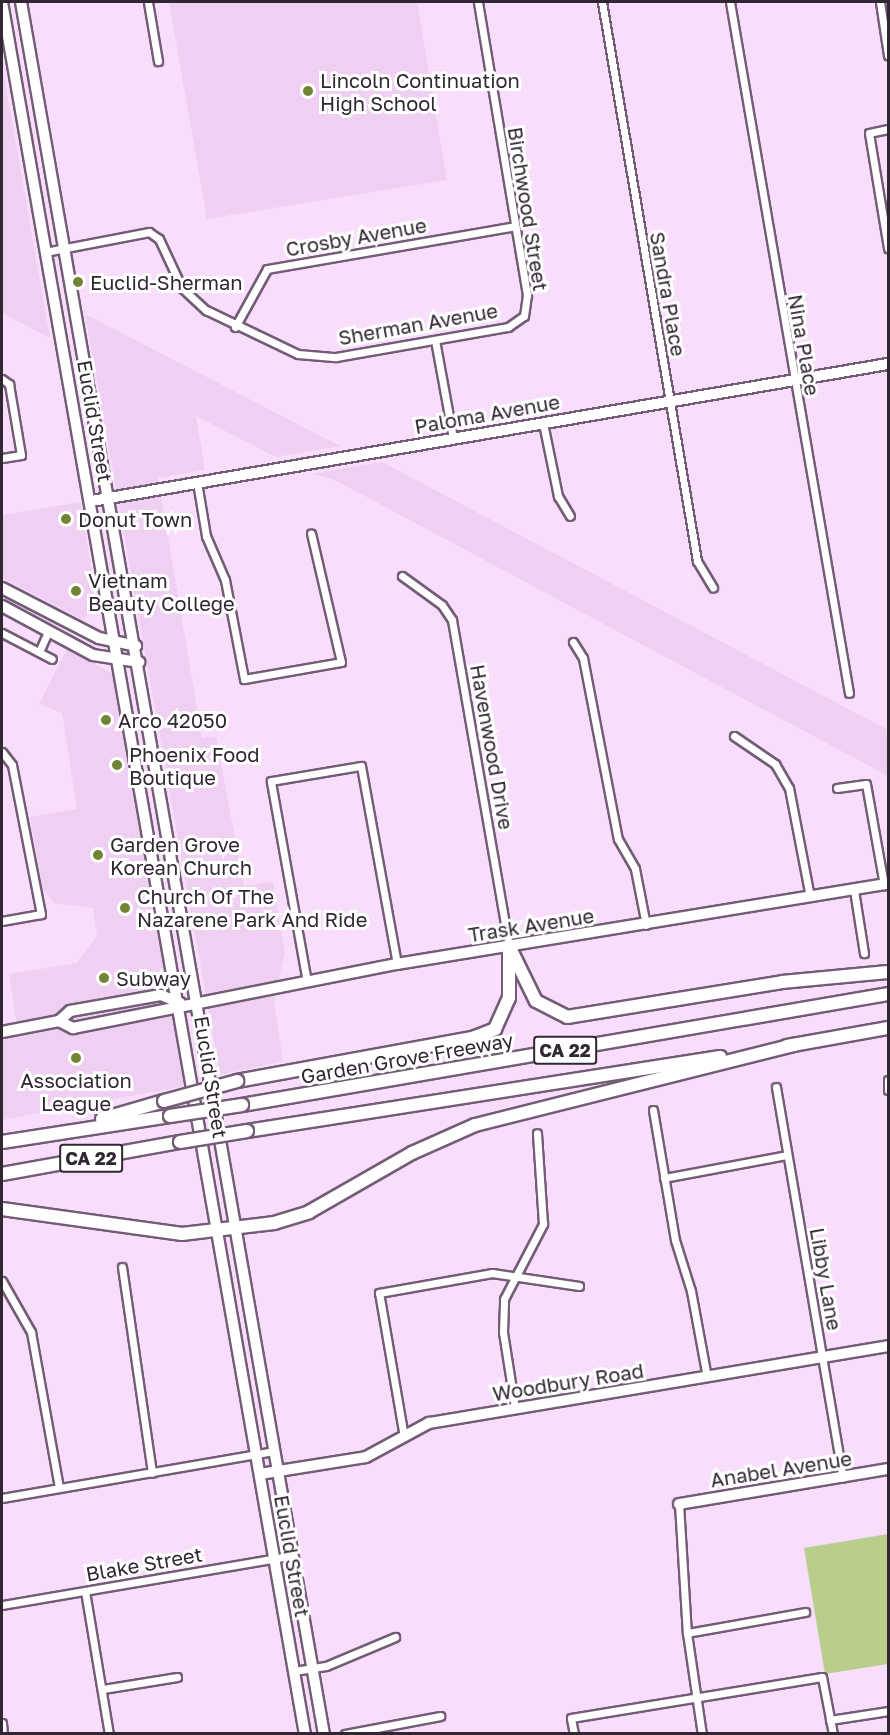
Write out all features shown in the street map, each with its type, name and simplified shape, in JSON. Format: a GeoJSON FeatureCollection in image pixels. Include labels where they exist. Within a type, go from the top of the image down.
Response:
{"type":"FeatureCollection","features":[{"type":"Feature","properties":{"kind":"highway"},"geometry":{"type":"LineString","coordinates":[[509,946],[536,1001],[567,1017],[782,982],[888,972]]}},
{"type":"Feature","properties":{"kind":"highway"},"geometry":{"type":"LineString","coordinates":[[58,1132],[237,1082],[472,1038],[495,1029],[509,998],[509,946]]}},
{"type":"Feature","properties":{"kind":"highway","name":"Garden Grove Freeway"},"geometry":{"type":"LineString","coordinates":[[2,1142],[242,1105],[888,994]]}},
{"type":"Feature","properties":{"kind":"highway","name":"CA 22"},"geometry":{"type":"LineString","coordinates":[[2,1174],[180,1142],[794,1045],[888,1028]]}},
{"type":"Feature","properties":{"kind":"highway"},"geometry":{"type":"LineString","coordinates":[[2,1209],[182,1234],[237,1230],[301,1215],[412,1153],[475,1125],[794,1045]]}},
{"type":"Feature","properties":{"kind":"main road"},"geometry":{"type":"LineString","coordinates":[[2,3],[21,2]]}},
{"type":"Feature","properties":{"kind":"main road","name":"Euclid Street"},"geometry":{"type":"LineString","coordinates":[[21,2],[199,1000],[324,1734]]}},
{"type":"Feature","properties":{"kind":"main road","name":"Euclid Street"},"geometry":{"type":"LineString","coordinates":[[2,3],[180,1003],[216,1233],[238,1346],[305,1734]]}},
{"type":"Feature","properties":{"kind":"main road","name":"Paloma Avenue"},"geometry":{"type":"LineString","coordinates":[[92,501],[888,364]]}},
{"type":"Feature","properties":{"kind":"main road"},"geometry":{"type":"LineString","coordinates":[[2,588],[117,645],[136,646]]}},
{"type":"Feature","properties":{"kind":"main road"},"geometry":{"type":"LineString","coordinates":[[2,606],[48,632],[120,663],[139,662]]}},
{"type":"Feature","properties":{"kind":"main road","name":"Trask Avenue"},"geometry":{"type":"LineString","coordinates":[[59,1021],[73,1028],[164,1012],[180,1003],[397,964],[886,885]]}},
{"type":"Feature","properties":{"kind":"main road","name":"Trask Avenue"},"geometry":{"type":"LineString","coordinates":[[2,1032],[59,1021],[70,1011],[161,995],[180,1003]]}},
{"type":"Feature","properties":{"kind":"main road"},"geometry":{"type":"LineString","coordinates":[[238,1346],[256,1343]]}},
{"type":"Feature","properties":{"kind":"main road","name":"Woodbury Road"},"geometry":{"type":"LineString","coordinates":[[260,1474],[366,1457],[429,1423],[888,1346]]}},
{"type":"Feature","properties":{"kind":"main road","name":"Anabel Avenue"},"geometry":{"type":"LineString","coordinates":[[679,1504],[888,1469]]}},
{"type":"Feature","properties":{"kind":"street"},"geometry":{"type":"LineString","coordinates":[[148,2],[158,61]]}},
{"type":"Feature","properties":{"kind":"street","name":"Birchwood Street"},"geometry":{"type":"LineString","coordinates":[[478,2],[527,295],[524,316]]}},
{"type":"Feature","properties":{"kind":"street","name":"Sandra Place"},"geometry":{"type":"LineString","coordinates":[[602,2],[697,561],[713,588]]}},
{"type":"Feature","properties":{"kind":"street","name":"Nina Place"},"geometry":{"type":"LineString","coordinates":[[730,2],[849,693]]}},
{"type":"Feature","properties":{"kind":"street"},"geometry":{"type":"LineString","coordinates":[[880,2],[888,55]]}},
{"type":"Feature","properties":{"kind":"street"},"geometry":{"type":"LineString","coordinates":[[888,129],[869,133],[888,248]]}},
{"type":"Feature","properties":{"kind":"street","name":"Crosby Avenue"},"geometry":{"type":"LineString","coordinates":[[235,327],[267,269],[515,226]]}},
{"type":"Feature","properties":{"kind":"street","name":"Sherman Avenue"},"geometry":{"type":"LineString","coordinates":[[45,252],[149,232],[159,239],[182,288],[235,327],[298,354],[336,357],[508,327],[524,316]]}},
{"type":"Feature","properties":{"kind":"street"},"geometry":{"type":"LineString","coordinates":[[435,340],[453,438]]}},
{"type":"Feature","properties":{"kind":"street"},"geometry":{"type":"LineString","coordinates":[[2,380],[9,384],[21,455],[2,458]]}},
{"type":"Feature","properties":{"kind":"street"},"geometry":{"type":"LineString","coordinates":[[543,423],[558,496],[570,516]]}},
{"type":"Feature","properties":{"kind":"street"},"geometry":{"type":"LineString","coordinates":[[197,482],[206,536],[225,580],[244,679],[341,662],[311,533]]}},
{"type":"Feature","properties":{"kind":"street","name":"Havenwood Drive"},"geometry":{"type":"LineString","coordinates":[[402,576],[442,604],[452,620],[509,946]]}},
{"type":"Feature","properties":{"kind":"street"},"geometry":{"type":"LineString","coordinates":[[39,652],[48,632]]}},
{"type":"Feature","properties":{"kind":"street"},"geometry":{"type":"LineString","coordinates":[[2,633],[52,659]]}},
{"type":"Feature","properties":{"kind":"street"},"geometry":{"type":"LineString","coordinates":[[573,642],[583,658],[618,839],[635,869],[646,925]]}},
{"type":"Feature","properties":{"kind":"street"},"geometry":{"type":"LineString","coordinates":[[734,736],[775,764],[789,788],[810,897]]}},
{"type":"Feature","properties":{"kind":"street"},"geometry":{"type":"LineString","coordinates":[[2,752],[12,765],[41,914],[2,921]]}},
{"type":"Feature","properties":{"kind":"street"},"geometry":{"type":"LineString","coordinates":[[307,982],[271,781],[361,766],[397,964]]}},
{"type":"Feature","properties":{"kind":"street"},"geometry":{"type":"LineString","coordinates":[[837,788],[866,783],[886,885]]}},
{"type":"Feature","properties":{"kind":"street"},"geometry":{"type":"LineString","coordinates":[[854,890],[864,953]]}},
{"type":"Feature","properties":{"kind":"street"},"geometry":{"type":"LineString","coordinates":[[888,1080],[888,1090]]}},
{"type":"Feature","properties":{"kind":"street","name":"Libby Lane"},"geometry":{"type":"LineString","coordinates":[[776,1088],[843,1477]]}},
{"type":"Feature","properties":{"kind":"street"},"geometry":{"type":"LineString","coordinates":[[653,1110],[664,1178],[707,1377]]}},
{"type":"Feature","properties":{"kind":"street"},"geometry":{"type":"LineString","coordinates":[[515,1408],[502,1332],[504,1299],[543,1224],[545,1207],[537,1133]]}},
{"type":"Feature","properties":{"kind":"street"},"geometry":{"type":"LineString","coordinates":[[664,1178],[787,1155]]}},
{"type":"Feature","properties":{"kind":"street"},"geometry":{"type":"LineString","coordinates":[[122,1267],[153,1473]]}},
{"type":"Feature","properties":{"kind":"street"},"geometry":{"type":"LineString","coordinates":[[404,1437],[379,1293],[517,1274],[579,1286]]}},
{"type":"Feature","properties":{"kind":"street"},"geometry":{"type":"LineString","coordinates":[[2,1281],[31,1332],[59,1488]]}},
{"type":"Feature","properties":{"kind":"street"},"geometry":{"type":"LineString","coordinates":[[2,1498],[275,1451]]}},
{"type":"Feature","properties":{"kind":"street"},"geometry":{"type":"LineString","coordinates":[[679,1504],[687,1633],[702,1734]]}},
{"type":"Feature","properties":{"kind":"street","name":"Blake Street"},"geometry":{"type":"LineString","coordinates":[[2,1605],[293,1555]]}},
{"type":"Feature","properties":{"kind":"street"},"geometry":{"type":"LineString","coordinates":[[85,1591],[109,1734]]}},
{"type":"Feature","properties":{"kind":"street"},"geometry":{"type":"LineString","coordinates":[[687,1633],[805,1612]]}},
{"type":"Feature","properties":{"kind":"street"},"geometry":{"type":"LineString","coordinates":[[294,1671],[312,1668],[395,1637]]}},
{"type":"Feature","properties":{"kind":"street"},"geometry":{"type":"LineString","coordinates":[[103,1689],[177,1677]]}},
{"type":"Feature","properties":{"kind":"street"},"geometry":{"type":"LineString","coordinates":[[574,1734],[571,1718],[822,1677],[833,1734]]}},
{"type":"Feature","properties":{"kind":"street"},"geometry":{"type":"LineString","coordinates":[[830,1720],[888,1712]]}},
{"type":"Feature","properties":{"kind":"street"},"geometry":{"type":"LineString","coordinates":[[345,1734],[440,1716]]}},
{"type":"Feature","properties":{"kind":"street"},"geometry":{"type":"LineString","coordinates":[[2,1724],[3,1734]]}},
{"type":"Feature","properties":{"kind":"shaded area","name":"Lincoln Continuation High School"},"geometry":{"type":"Polygon","coordinates":[[[169,2],[417,2],[447,180],[207,219],[169,2]]]}},
{"type":"Feature","properties":{"kind":"shaded area"},"geometry":{"type":"Polygon","coordinates":[[[2,64],[50,338],[2,313],[2,64]]]}},
{"type":"Feature","properties":{"kind":"shaded area"},"geometry":{"type":"Polygon","coordinates":[[[85,314],[340,446],[276,457],[196,416],[205,470],[158,478],[202,738],[216,736],[244,886],[273,882],[285,953],[274,1001],[283,1061],[220,1075],[85,314]]]}},
{"type":"Feature","properties":{"kind":"shaded area"},"geometry":{"type":"Polygon","coordinates":[[[382,462],[888,730],[888,776],[333,479],[312,474],[382,462]]]}},
{"type":"Feature","properties":{"kind":"shaded area"},"geometry":{"type":"Polygon","coordinates":[[[81,502],[97,608],[82,619],[2,578],[2,515],[81,502]]]}},
{"type":"Feature","properties":{"kind":"shaded area"},"geometry":{"type":"Polygon","coordinates":[[[67,649],[115,675],[185,1086],[2,1120],[2,1030],[17,1026],[9,974],[77,963],[97,935],[93,908],[54,903],[43,890],[30,817],[77,809],[62,713],[39,704],[67,649]]]}},
{"type":"Feature","properties":{"kind":"green space"},"geometry":{"type":"Polygon","coordinates":[[[888,1534],[888,1664],[825,1674],[804,1548],[888,1534]]]}},
{"type":"Feature","properties":{"kind":"place","name":"Lincoln Continuation High School"},"geometry":{"type":"Point","coordinates":[308,91]}},
{"type":"Feature","properties":{"kind":"place","name":"Euclid-Sherman"},"geometry":{"type":"Point","coordinates":[78,282]}},
{"type":"Feature","properties":{"kind":"place","name":"Donut Town"},"geometry":{"type":"Point","coordinates":[66,519]}},
{"type":"Feature","properties":{"kind":"place","name":"Vietnam Beauty College"},"geometry":{"type":"Point","coordinates":[76,591]}},
{"type":"Feature","properties":{"kind":"place","name":"Arco 42050"},"geometry":{"type":"Point","coordinates":[106,720]}},
{"type":"Feature","properties":{"kind":"place","name":"Phoenix Food Boutique"},"geometry":{"type":"Point","coordinates":[117,765]}},
{"type":"Feature","properties":{"kind":"place","name":"Garden Grove Korean Church"},"geometry":{"type":"Point","coordinates":[98,855]}},
{"type":"Feature","properties":{"kind":"place","name":"Church Of The Nazarene Park And Ride"},"geometry":{"type":"Point","coordinates":[125,908]}},
{"type":"Feature","properties":{"kind":"place","name":"Subway"},"geometry":{"type":"Point","coordinates":[104,978]}},
{"type":"Feature","properties":{"kind":"place","name":"Association League"},"geometry":{"type":"Point","coordinates":[76,1058]}}]}
